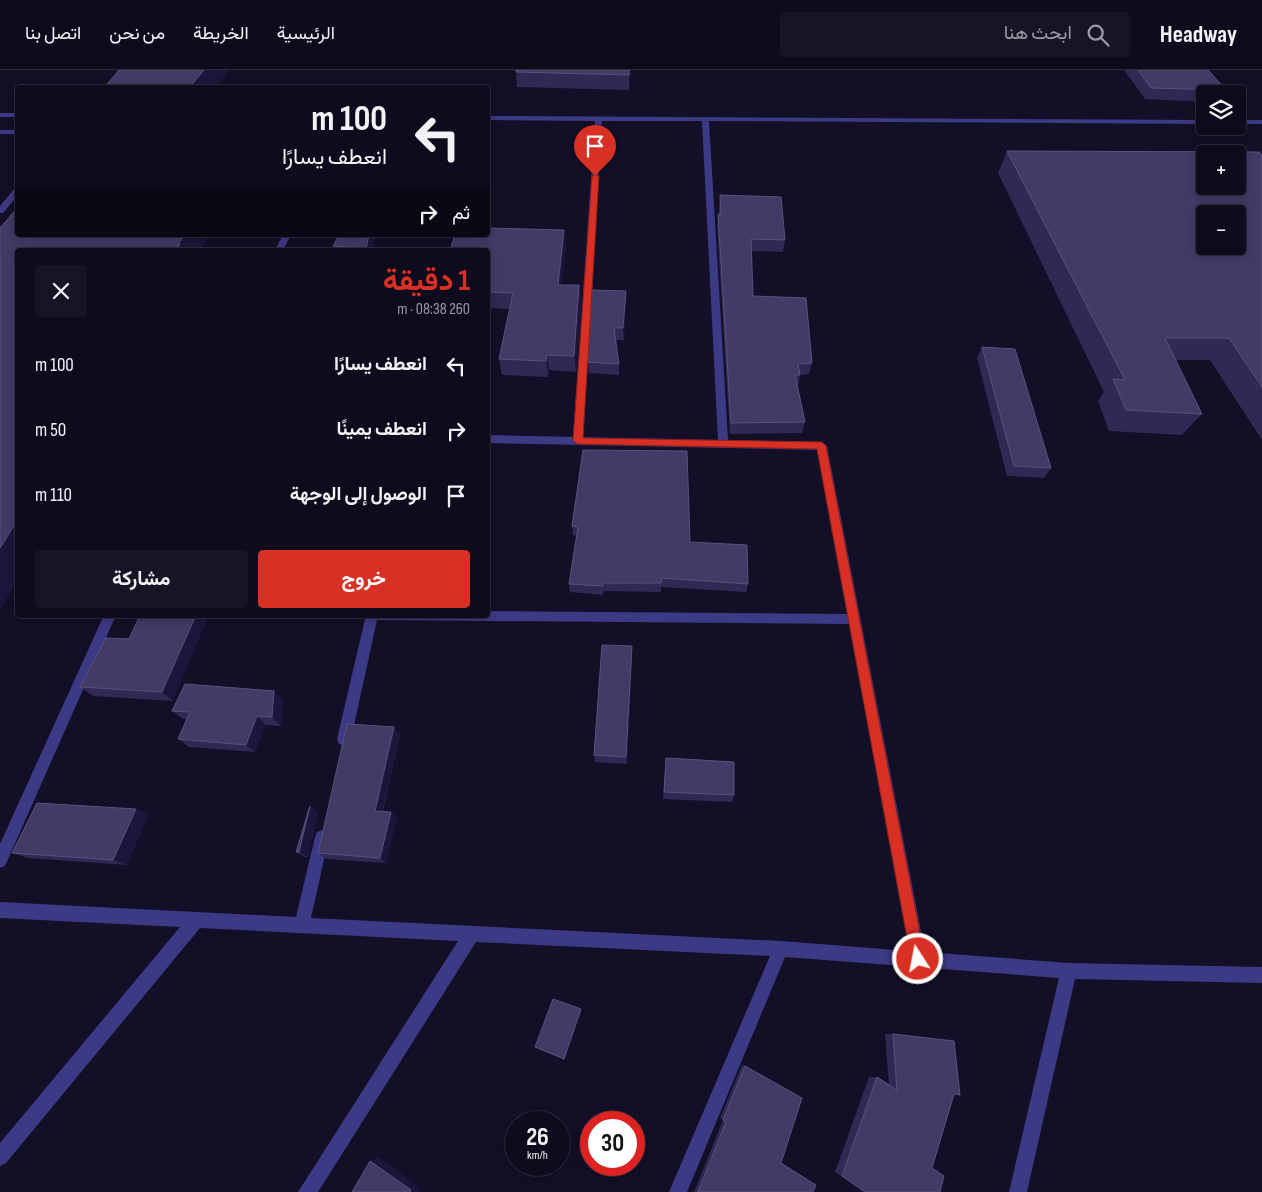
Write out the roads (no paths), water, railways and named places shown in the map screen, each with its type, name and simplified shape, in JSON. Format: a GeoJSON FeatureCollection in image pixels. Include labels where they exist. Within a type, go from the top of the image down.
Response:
{"type":"FeatureCollection","features":[{"type":"Feature","properties":{"kind":"street"},"geometry":{"type":"LineString","coordinates":[[0,114],[15,115]]}},
{"type":"Feature","properties":{"kind":"street"},"geometry":{"type":"LineString","coordinates":[[490,118],[1196,122]]}},
{"type":"Feature","properties":{"kind":"street"},"geometry":{"type":"LineString","coordinates":[[578,441],[599,119]]}},
{"type":"Feature","properties":{"kind":"street"},"geometry":{"type":"LineString","coordinates":[[706,120],[724,444]]}},
{"type":"Feature","properties":{"kind":"street"},"geometry":{"type":"LineString","coordinates":[[1246,122],[1262,122]]}},
{"type":"Feature","properties":{"kind":"street"},"geometry":{"type":"LineString","coordinates":[[0,132],[15,132]]}},
{"type":"Feature","properties":{"kind":"street"},"geometry":{"type":"LineString","coordinates":[[0,210],[15,193]]}},
{"type":"Feature","properties":{"kind":"street"},"geometry":{"type":"LineString","coordinates":[[490,439],[822,446],[918,959]]}},
{"type":"Feature","properties":{"kind":"street"},"geometry":{"type":"LineString","coordinates":[[490,616],[854,618]]}},
{"type":"Feature","properties":{"kind":"street"},"geometry":{"type":"LineString","coordinates":[[0,861],[109,618]]}},
{"type":"Feature","properties":{"kind":"street"},"geometry":{"type":"LineString","coordinates":[[341,751],[371,618]]}},
{"type":"Feature","properties":{"kind":"street"},"geometry":{"type":"LineString","coordinates":[[302,924],[324,828]]}},
{"type":"Feature","properties":{"kind":"street"},"geometry":{"type":"LineString","coordinates":[[0,910],[781,949],[1069,971],[1262,975]]}},
{"type":"Feature","properties":{"kind":"street"},"geometry":{"type":"LineString","coordinates":[[0,1157],[197,919]]}},
{"type":"Feature","properties":{"kind":"street"},"geometry":{"type":"LineString","coordinates":[[307,1192],[472,933]]}},
{"type":"Feature","properties":{"kind":"street"},"geometry":{"type":"LineString","coordinates":[[678,1192],[781,949]]}},
{"type":"Feature","properties":{"kind":"street"},"geometry":{"type":"LineString","coordinates":[[1018,1192],[1069,971]]}}]}
